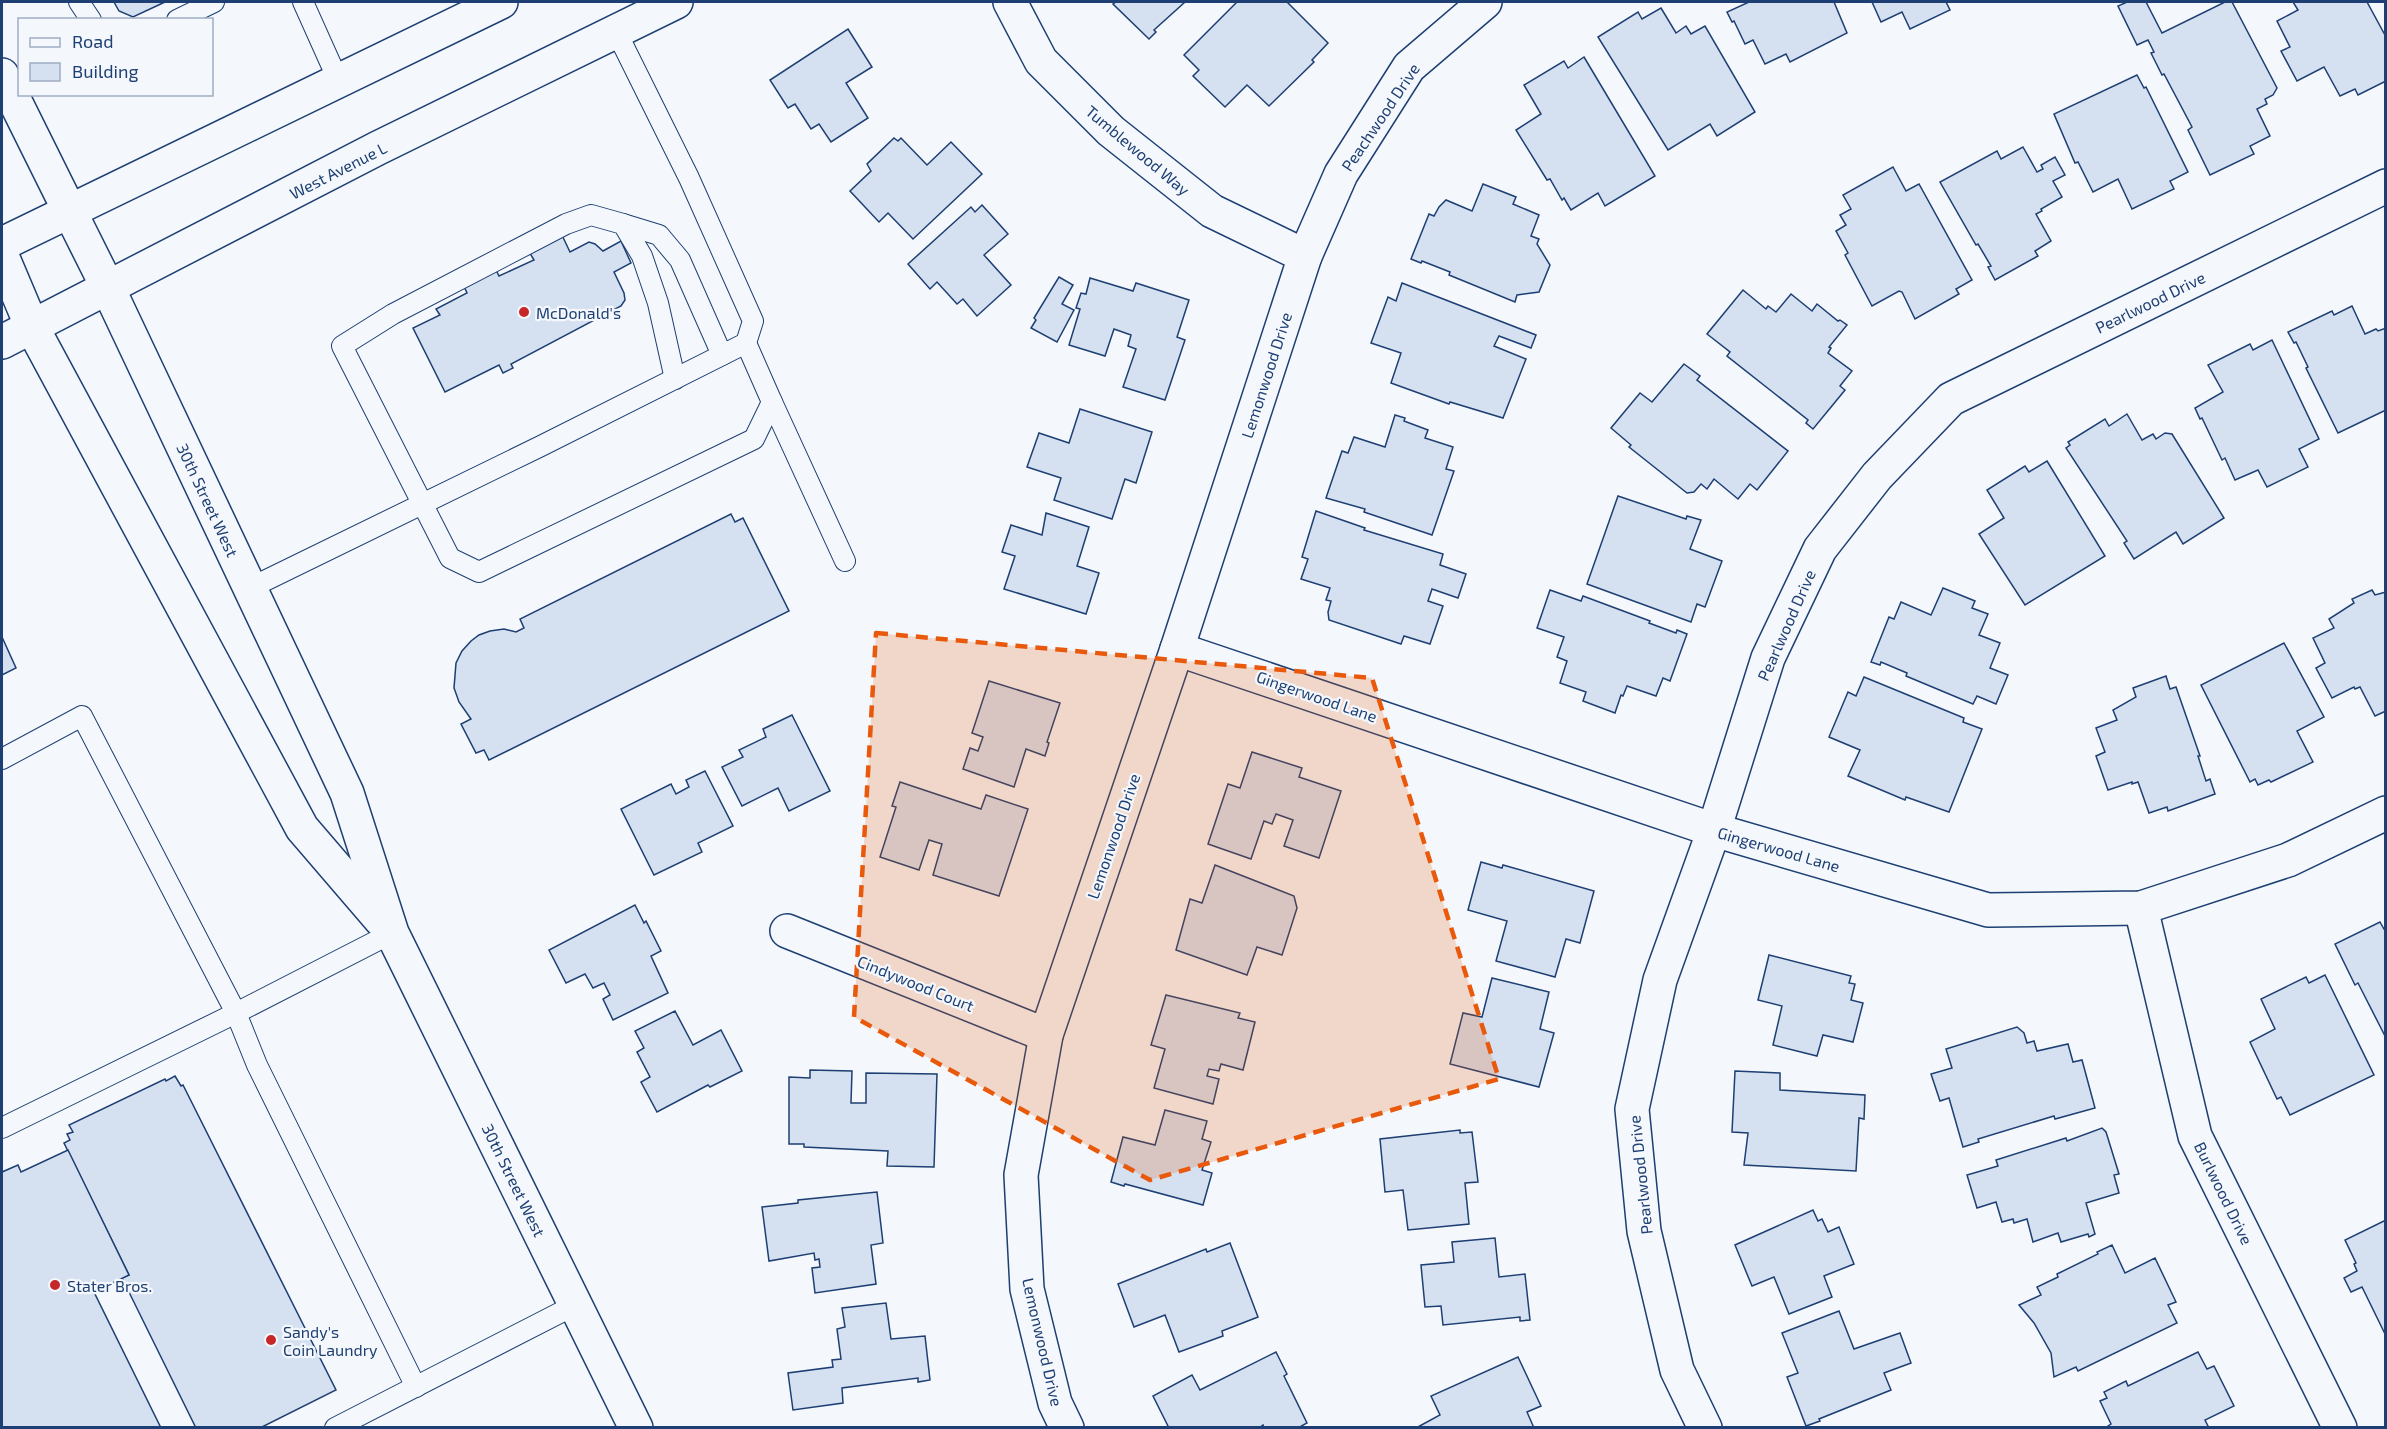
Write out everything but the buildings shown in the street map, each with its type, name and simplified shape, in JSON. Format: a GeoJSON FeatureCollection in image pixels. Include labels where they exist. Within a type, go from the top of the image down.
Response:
{"type":"FeatureCollection","features":[{"type":"Feature","properties":{"kind":"street"},"geometry":{"type":"LineString","coordinates":[[2,243],[501,2]]}},
{"type":"Feature","properties":{"kind":"street","name":"West Avenue L"},"geometry":{"type":"LineString","coordinates":[[2,342],[378,148],[676,2]]}},
{"type":"Feature","properties":{"kind":"street","name":"Tumblewood Way"},"geometry":{"type":"LineString","coordinates":[[1010,2],[1041,61],[1111,131],[1212,211],[1305,256]]}},
{"type":"Feature","properties":{"kind":"street","name":"Peachwood Drive"},"geometry":{"type":"LineString","coordinates":[[1305,256],[1341,174],[1409,67],[1485,2]]}},
{"type":"Feature","properties":{"kind":"street","name":"30th Street West"},"geometry":{"type":"LineString","coordinates":[[2,75],[108,288],[347,793],[392,933],[636,1428]]}},
{"type":"Feature","properties":{"kind":"street","name":"Pearlwood Drive"},"geometry":{"type":"LineString","coordinates":[[1705,1428],[1677,1370],[1644,1231],[1632,1109],[1660,980],[1714,830],[1768,658],[1820,549],[1877,476],[1951,399],[2385,186]]}},
{"type":"Feature","properties":{"kind":"street","name":"30th Street West"},"geometry":{"type":"LineString","coordinates":[[2,256],[32,327],[302,828],[392,933]]}},
{"type":"Feature","properties":{"kind":"street","name":"Lemonwood Drive"},"geometry":{"type":"LineString","coordinates":[[1067,1428],[1055,1403],[1027,1288],[1021,1175],[1046,1035],[1177,649],[1305,256]]}},
{"type":"Feature","properties":{"kind":"street","name":"Gingerwood Lane"},"geometry":{"type":"LineString","coordinates":[[1177,649],[1714,830],[1988,910],[2141,908],[2288,860],[2385,813]]}},
{"type":"Feature","properties":{"kind":"street","name":"Burlwood Drive"},"geometry":{"type":"LineString","coordinates":[[2141,908],[2195,1136],[2340,1428]]}},
{"type":"Feature","properties":{"kind":"street","name":"Cindywood Court"},"geometry":{"type":"LineString","coordinates":[[787,931],[1046,1035]]}},
{"type":"Feature","properties":{"kind":"lane"},"geometry":{"type":"LineString","coordinates":[[79,2],[90,18]]}},
{"type":"Feature","properties":{"kind":"lane"},"geometry":{"type":"LineString","coordinates":[[181,18],[214,2]]}},
{"type":"Feature","properties":{"kind":"lane"},"geometry":{"type":"LineString","coordinates":[[303,2],[338,80]]}},
{"type":"Feature","properties":{"kind":"lane"},"geometry":{"type":"LineString","coordinates":[[616,31],[688,178],[753,321],[746,343],[844,561]]}},
{"type":"Feature","properties":{"kind":"lane"},"geometry":{"type":"LineString","coordinates":[[722,355],[680,260],[659,236],[591,215],[566,224],[393,314],[342,346],[450,558],[480,572],[754,438],[772,402]]}},
{"type":"Feature","properties":{"kind":"lane"},"geometry":{"type":"LineString","coordinates":[[622,224],[642,256],[655,294],[675,379]]}},
{"type":"Feature","properties":{"kind":"lane"},"geometry":{"type":"LineString","coordinates":[[250,588],[746,343]]}},
{"type":"Feature","properties":{"kind":"lane"},"geometry":{"type":"LineString","coordinates":[[2,759],[82,716],[187,922],[236,1012],[257,1065],[416,1387]]}},
{"type":"Feature","properties":{"kind":"lane"},"geometry":{"type":"LineString","coordinates":[[2,1128],[392,933]]}},
{"type":"Feature","properties":{"kind":"lane"},"geometry":{"type":"LineString","coordinates":[[335,1428],[575,1305]]}},
{"type":"Feature","properties":{"kind":"highlighted area"},"geometry":{"type":"Polygon","coordinates":[[[876,633],[1372,678],[1499,1079],[1150,1180],[854,1017],[876,633]]]}},
{"type":"Feature","properties":{"kind":"place","name":"McDonald's"},"geometry":{"type":"Point","coordinates":[524,312]}},
{"type":"Feature","properties":{"kind":"place","name":"Stater Bros."},"geometry":{"type":"Point","coordinates":[55,1285]}},
{"type":"Feature","properties":{"kind":"place","name":"Sandy's Coin Laundry"},"geometry":{"type":"Point","coordinates":[271,1340]}}]}
